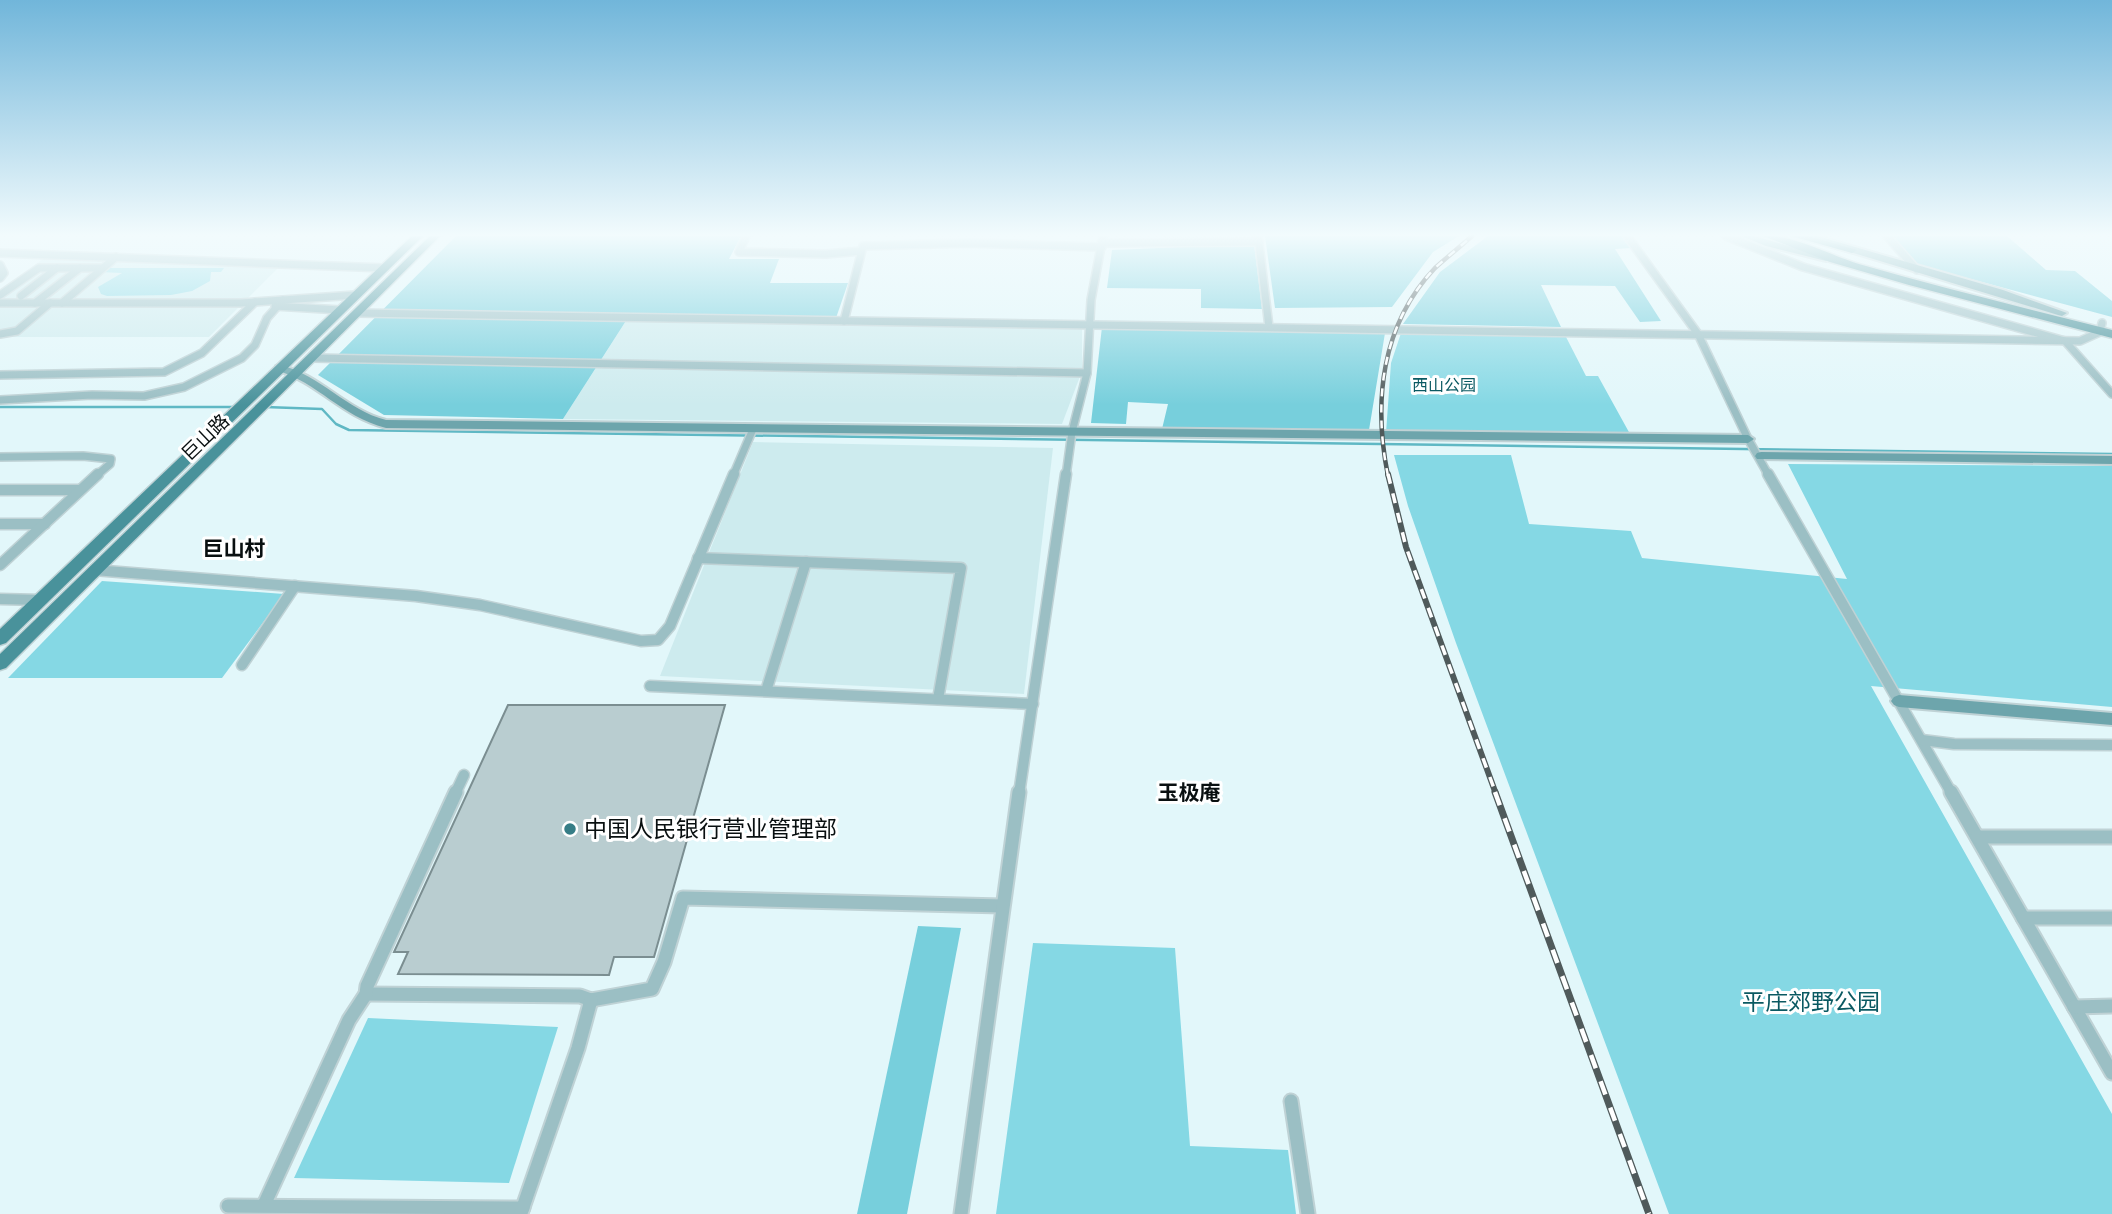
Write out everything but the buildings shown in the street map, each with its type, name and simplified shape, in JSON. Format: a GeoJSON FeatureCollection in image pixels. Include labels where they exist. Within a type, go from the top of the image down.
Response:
{"type":"FeatureCollection","features":[{"type":"Feature","properties":{"kind":"main road","name":"巨山路"},"geometry":{"type":"LineString","coordinates":[[0,639],[358,293]]}},
{"type":"Feature","properties":{"kind":"main road","name":"巨山路"},"geometry":{"type":"LineString","coordinates":[[0,664],[378,293]]}},
{"type":"Feature","properties":{"kind":"main road"},"geometry":{"type":"LineString","coordinates":[[1950,293],[2107,329]]}},
{"type":"Feature","properties":{"kind":"main road"},"geometry":{"type":"LineString","coordinates":[[1980,293],[2062,313],[2107,329]]}},
{"type":"Feature","properties":{"kind":"street"},"geometry":{"type":"LineString","coordinates":[[21,296],[25,293]]}},
{"type":"Feature","properties":{"kind":"street"},"geometry":{"type":"LineString","coordinates":[[35,303],[49,293]]}},
{"type":"Feature","properties":{"kind":"street"},"geometry":{"type":"LineString","coordinates":[[62,303],[74,293]]}},
{"type":"Feature","properties":{"kind":"street"},"geometry":{"type":"LineString","coordinates":[[844,321],[851,293]]}},
{"type":"Feature","properties":{"kind":"street"},"geometry":{"type":"LineString","coordinates":[[961,1214],[1002,906],[1071,439],[1087,373],[1093,293]]}},
{"type":"Feature","properties":{"kind":"street"},"geometry":{"type":"LineString","coordinates":[[1265,293],[1269,327]]}},
{"type":"Feature","properties":{"kind":"street"},"geometry":{"type":"LineString","coordinates":[[1668,293],[1698,334],[1748,439],[2112,1073]]}},
{"type":"Feature","properties":{"kind":"street"},"geometry":{"type":"LineString","coordinates":[[1894,293],[2066,341],[2112,394]]}},
{"type":"Feature","properties":{"kind":"street"},"geometry":{"type":"LineString","coordinates":[[2008,293],[2062,313]]}},
{"type":"Feature","properties":{"kind":"street"},"geometry":{"type":"LineString","coordinates":[[0,303],[255,301],[258,305],[314,297],[355,295]]}},
{"type":"Feature","properties":{"kind":"street"},"geometry":{"type":"LineString","coordinates":[[307,307],[314,297]]}},
{"type":"Feature","properties":{"kind":"street"},"geometry":{"type":"LineString","coordinates":[[0,375],[164,372],[202,353],[255,301]]}},
{"type":"Feature","properties":{"kind":"street"},"geometry":{"type":"LineString","coordinates":[[0,334],[17,331],[50,303]]}},
{"type":"Feature","properties":{"kind":"street"},"geometry":{"type":"LineString","coordinates":[[281,303],[307,307],[310,310],[340,310]]}},
{"type":"Feature","properties":{"kind":"street"},"geometry":{"type":"LineString","coordinates":[[0,400],[92,395],[144,396],[184,387],[242,358],[255,345],[267,318],[281,303]]}},
{"type":"Feature","properties":{"kind":"street"},"geometry":{"type":"LineString","coordinates":[[358,313],[2066,341],[2080,341],[2107,329]]}},
{"type":"Feature","properties":{"kind":"street"},"geometry":{"type":"LineString","coordinates":[[313,358],[1087,373]]}},
{"type":"Feature","properties":{"kind":"street"},"geometry":{"type":"LineString","coordinates":[[280,369],[299,371],[365,419],[386,424],[753,429],[1071,439],[1748,439]]}},
{"type":"Feature","properties":{"kind":"street"},"geometry":{"type":"LineString","coordinates":[[94,570],[416,596],[480,606],[641,641],[658,640],[670,626],[753,429]]}},
{"type":"Feature","properties":{"kind":"street"},"geometry":{"type":"LineString","coordinates":[[0,457],[83,456],[111,460],[110,464],[2,561]]}},
{"type":"Feature","properties":{"kind":"street"},"geometry":{"type":"LineString","coordinates":[[1760,456],[2112,460]]}},
{"type":"Feature","properties":{"kind":"street"},"geometry":{"type":"LineString","coordinates":[[0,490],[79,490]]}},
{"type":"Feature","properties":{"kind":"street"},"geometry":{"type":"LineString","coordinates":[[0,524],[45,524]]}},
{"type":"Feature","properties":{"kind":"street"},"geometry":{"type":"LineString","coordinates":[[698,558],[961,568],[937,699]]}},
{"type":"Feature","properties":{"kind":"street"},"geometry":{"type":"LineString","coordinates":[[766,691],[806,562]]}},
{"type":"Feature","properties":{"kind":"street"},"geometry":{"type":"LineString","coordinates":[[242,665],[295,586]]}},
{"type":"Feature","properties":{"kind":"street"},"geometry":{"type":"LineString","coordinates":[[0,599],[40,600]]}},
{"type":"Feature","properties":{"kind":"street"},"geometry":{"type":"LineString","coordinates":[[650,686],[1033,704]]}},
{"type":"Feature","properties":{"kind":"street"},"geometry":{"type":"LineString","coordinates":[[1899,701],[2112,719]]}},
{"type":"Feature","properties":{"kind":"street"},"geometry":{"type":"LineString","coordinates":[[1922,740],[1954,744],[2112,745]]}},
{"type":"Feature","properties":{"kind":"street"},"geometry":{"type":"LineString","coordinates":[[264,1205],[349,1020],[366,994],[367,986],[417,873],[464,775]]}},
{"type":"Feature","properties":{"kind":"street"},"geometry":{"type":"LineString","coordinates":[[1978,837],[2112,837]]}},
{"type":"Feature","properties":{"kind":"street"},"geometry":{"type":"LineString","coordinates":[[366,994],[580,996],[591,1000],[652,989],[664,962],[683,898],[1002,906]]}},
{"type":"Feature","properties":{"kind":"street"},"geometry":{"type":"LineString","coordinates":[[2023,918],[2112,918]]}},
{"type":"Feature","properties":{"kind":"street"},"geometry":{"type":"LineString","coordinates":[[228,1206],[522,1211],[578,1048],[591,1000]]}},
{"type":"Feature","properties":{"kind":"street"},"geometry":{"type":"LineString","coordinates":[[2074,1007],[2112,1006]]}},
{"type":"Feature","properties":{"kind":"street"},"geometry":{"type":"LineString","coordinates":[[1292,1101],[1308,1214]]}},
{"type":"Feature","properties":{"kind":"shaded area"},"geometry":{"type":"Polygon","coordinates":[[[0,293],[253,293],[209,337],[0,337],[0,293]]]}},
{"type":"Feature","properties":{"kind":"shaded area"},"geometry":{"type":"Polygon","coordinates":[[[400,293],[845,293],[836,318],[631,313],[563,419],[384,415],[318,375],[400,293]]]}},
{"type":"Feature","properties":{"kind":"shaded area"},"geometry":{"type":"Polygon","coordinates":[[[1201,293],[1260,293],[1262,309],[1201,308],[1201,293]]]}},
{"type":"Feature","properties":{"kind":"shaded area"},"geometry":{"type":"Polygon","coordinates":[[[1273,293],[1403,293],[1392,307],[1275,308],[1273,293]]]}},
{"type":"Feature","properties":{"kind":"shaded area"},"geometry":{"type":"Polygon","coordinates":[[[1425,293],[1545,293],[1561,327],[1403,324],[1425,293]]]}},
{"type":"Feature","properties":{"kind":"shaded area"},"geometry":{"type":"Polygon","coordinates":[[[1620,293],[1643,293],[1661,321],[1640,322],[1620,293]]]}},
{"type":"Feature","properties":{"kind":"shaded area"},"geometry":{"type":"Polygon","coordinates":[[[2022,293],[2102,293],[2112,301],[2112,317],[2022,293]]]}},
{"type":"Feature","properties":{"kind":"shaded area"},"geometry":{"type":"Polygon","coordinates":[[[626,321],[1082,327],[1082,371],[1062,424],[563,419],[626,321]]]}},
{"type":"Feature","properties":{"kind":"shaded area"},"geometry":{"type":"Polygon","coordinates":[[[1102,327],[1385,333],[1369,430],[1162,429],[1168,404],[1128,402],[1126,424],[1091,423],[1102,327]]]}},
{"type":"Feature","properties":{"kind":"shaded area"},"geometry":{"type":"Polygon","coordinates":[[[753,442],[1053,448],[1024,694],[660,676],[753,442]]]}},
{"type":"Feature","properties":{"kind":"shaded area"},"geometry":{"type":"Polygon","coordinates":[[[918,926],[961,928],[907,1214],[857,1214],[918,926]]]}},
{"type":"Feature","properties":{"kind":"green space"},"geometry":{"type":"Polygon","coordinates":[[[100,293],[183,293],[171,295],[100,293]]]}},
{"type":"Feature","properties":{"kind":"green space","name":"西山公园"},"geometry":{"type":"Polygon","coordinates":[[[1401,333],[1566,337],[1586,376],[1598,376],[1630,434],[1386,433],[1391,363],[1401,333]]]}},
{"type":"Feature","properties":{"kind":"green space","name":"平庄郊野公园"},"geometry":{"type":"Polygon","coordinates":[[[1394,455],[1511,455],[1529,524],[1631,531],[1642,558],[1847,579],[1788,464],[2112,466],[2112,707],[1871,686],[2112,1114],[2112,1214],[1669,1214],[1456,643],[1408,506],[1394,455]]]}},
{"type":"Feature","properties":{"kind":"green space"},"geometry":{"type":"Polygon","coordinates":[[[102,581],[284,594],[222,678],[8,678],[102,581]]]}},
{"type":"Feature","properties":{"kind":"green space"},"geometry":{"type":"Polygon","coordinates":[[[1033,943],[1175,948],[1190,1146],[1288,1150],[1296,1214],[996,1214],[1033,943]]]}},
{"type":"Feature","properties":{"kind":"green space"},"geometry":{"type":"Polygon","coordinates":[[[368,1018],[558,1027],[509,1183],[294,1178],[368,1018]]]}},
{"type":"Feature","properties":{"kind":"waterway"},"geometry":{"type":"LineString","coordinates":[[0,407],[236,407]]}},
{"type":"Feature","properties":{"kind":"waterway"},"geometry":{"type":"LineString","coordinates":[[265,407],[322,409],[336,424],[349,430],[2112,454]]}},
{"type":"Feature","properties":{"kind":"railway"},"geometry":{"type":"LineString","coordinates":[[1388,476],[1381,420],[1386,366],[1392,339],[1415,293]]}},
{"type":"Feature","properties":{"kind":"railway"},"geometry":{"type":"LineString","coordinates":[[1388,474],[1406,547],[1496,794]]}},
{"type":"Feature","properties":{"kind":"railway"},"geometry":{"type":"LineString","coordinates":[[1495,792],[1649,1214]]}},
{"type":"Feature","properties":{"kind":"place","name":"中国人民银行营业管理部"},"geometry":{"type":"Point","coordinates":[570,829]}},
{"type":"Feature","properties":{"kind":"district","name":"巨山村"},"geometry":{"type":"Point","coordinates":[234,549]}},
{"type":"Feature","properties":{"kind":"district","name":"玉极庵"},"geometry":{"type":"Point","coordinates":[1189,793]}}]}
